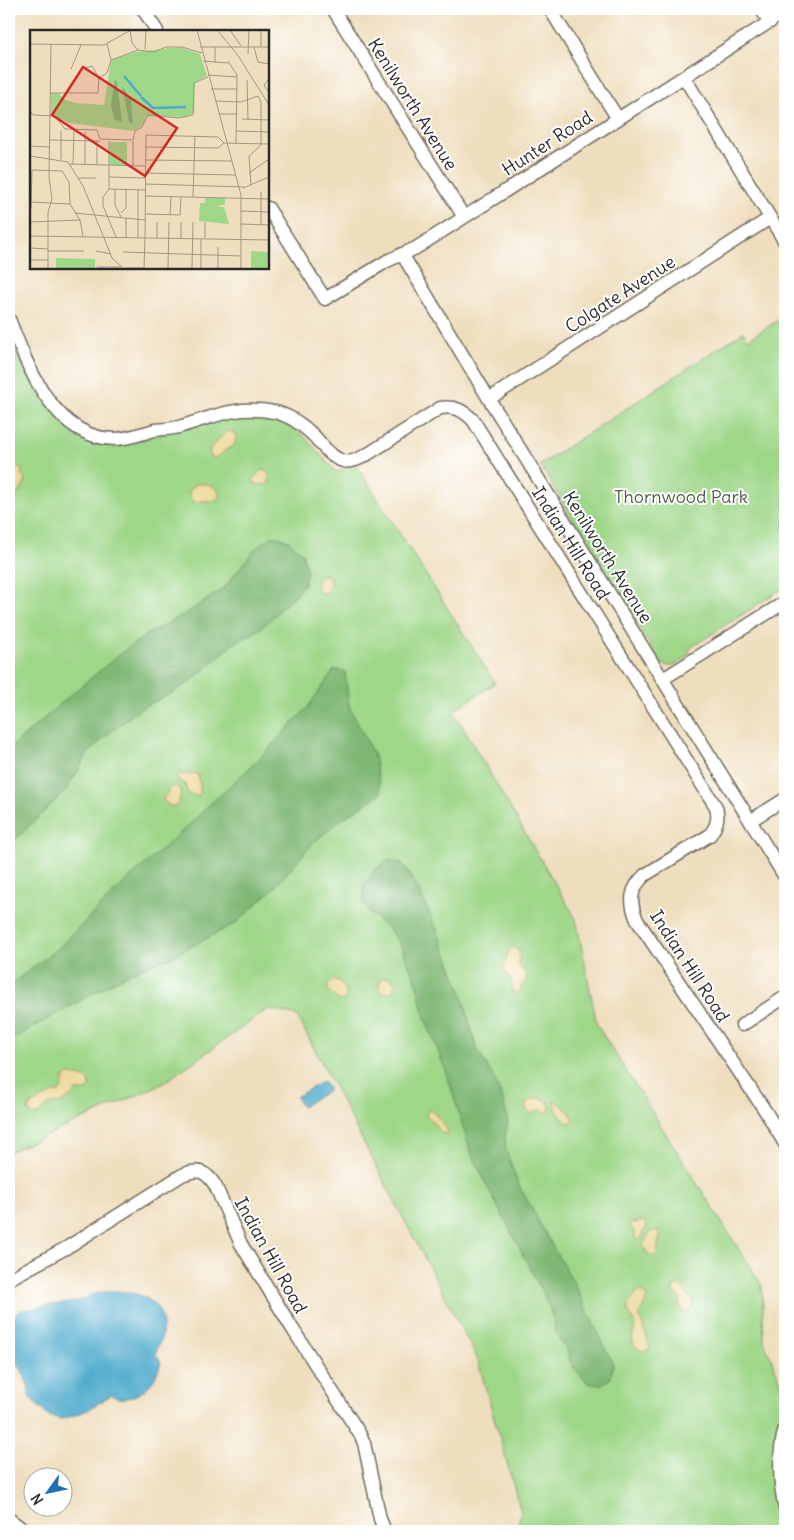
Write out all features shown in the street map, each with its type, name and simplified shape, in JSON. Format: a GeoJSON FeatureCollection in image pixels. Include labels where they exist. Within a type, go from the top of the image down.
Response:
{"type":"FeatureCollection","features":[{"type":"Feature","properties":{"kind":"street"},"geometry":{"type":"LineString","coordinates":[[143,9],[156,30]]}},
{"type":"Feature","properties":{"kind":"street","name":"Kenilworth Avenue"},"geometry":{"type":"LineString","coordinates":[[333,9],[464,217]]}},
{"type":"Feature","properties":{"kind":"street"},"geometry":{"type":"LineString","coordinates":[[550,9],[618,119]]}},
{"type":"Feature","properties":{"kind":"street"},"geometry":{"type":"LineString","coordinates":[[762,9],[770,22]]}},
{"type":"Feature","properties":{"kind":"street","name":"Hunter Road"},"geometry":{"type":"LineString","coordinates":[[269,210],[324,299],[387,261],[416,248],[785,12]]}},
{"type":"Feature","properties":{"kind":"street"},"geometry":{"type":"LineString","coordinates":[[684,77],[785,242]]}},
{"type":"Feature","properties":{"kind":"street","name":"Colgate Avenue"},"geometry":{"type":"LineString","coordinates":[[489,399],[770,218]]}},
{"type":"Feature","properties":{"kind":"street","name":"Kenilworth Avenue"},"geometry":{"type":"LineString","coordinates":[[402,254],[489,399],[785,877]]}},
{"type":"Feature","properties":{"kind":"street","name":"Indian Hill Road"},"geometry":{"type":"LineString","coordinates":[[9,319],[29,368],[47,399],[71,423],[93,436],[116,439],[132,437],[156,430],[179,427],[217,414],[251,408],[287,415],[297,421],[333,455],[342,460],[349,461],[357,460],[368,454],[440,408],[458,408],[466,412],[473,420],[716,807],[719,816],[716,827],[710,834],[645,875],[637,883],[631,907],[637,920],[766,1112],[785,1144]]}},
{"type":"Feature","properties":{"kind":"street"},"geometry":{"type":"LineString","coordinates":[[663,680],[785,602]]}},
{"type":"Feature","properties":{"kind":"street"},"geometry":{"type":"LineString","coordinates":[[750,821],[785,799]]}},
{"type":"Feature","properties":{"kind":"street"},"geometry":{"type":"LineString","coordinates":[[742,1025],[785,997]]}},
{"type":"Feature","properties":{"kind":"street","name":"Indian Hill Road"},"geometry":{"type":"LineString","coordinates":[[9,1279],[66,1248],[182,1175],[190,1171],[199,1171],[205,1174],[215,1185],[241,1244],[361,1436],[380,1519],[385,1531]]}},
{"type":"Feature","properties":{"kind":"street"},"geometry":{"type":"LineString","coordinates":[[785,1428],[780,1457],[785,1508]]}},
{"type":"Feature","properties":{"kind":"street"},"geometry":{"type":"LineString","coordinates":[[9,1519],[25,1531]]}},
{"type":"Feature","properties":{"kind":"green space","name":"Thornwood Park"},"geometry":{"type":"Polygon","coordinates":[[[785,316],[785,587],[690,648],[687,658],[674,665],[664,665],[540,465],[743,332],[748,339],[785,316]]]}},
{"type":"Feature","properties":{"kind":"green space"},"geometry":{"type":"Polygon","coordinates":[[[9,330],[24,368],[93,441],[111,445],[127,444],[224,416],[269,416],[285,421],[299,431],[336,472],[356,465],[495,683],[453,711],[576,919],[597,1025],[762,1286],[764,1341],[785,1393],[785,1412],[776,1442],[776,1481],[785,1531],[516,1531],[521,1512],[477,1358],[297,1016],[268,1009],[162,1084],[9,1152],[9,330]]]}},
{"type":"Feature","properties":{"kind":"green space"},"geometry":{"type":"Polygon","coordinates":[[[273,536],[288,540],[302,553],[307,570],[304,584],[291,600],[269,621],[254,633],[233,644],[191,681],[141,708],[102,739],[87,755],[67,789],[9,846],[9,753],[15,744],[120,654],[143,637],[195,608],[224,588],[255,549],[273,536]]]}},
{"type":"Feature","properties":{"kind":"green space"},"geometry":{"type":"Polygon","coordinates":[[[334,670],[345,671],[349,706],[374,756],[381,793],[338,822],[313,843],[272,890],[236,923],[171,957],[129,973],[9,1041],[9,986],[57,949],[123,884],[260,758],[308,707],[334,670]]]}},
{"type":"Feature","properties":{"kind":"green space"},"geometry":{"type":"Polygon","coordinates":[[[389,860],[402,863],[416,884],[437,930],[460,988],[477,1049],[494,1078],[503,1100],[508,1122],[505,1137],[506,1150],[518,1184],[574,1283],[613,1364],[611,1378],[600,1385],[588,1383],[572,1366],[567,1351],[555,1332],[555,1324],[544,1295],[470,1150],[446,1071],[425,1018],[416,981],[401,946],[387,927],[371,914],[363,902],[364,885],[374,871],[389,860]]]}},
{"type":"Feature","properties":{"kind":"sand"},"geometry":{"type":"Polygon","coordinates":[[[230,431],[236,436],[235,445],[218,457],[210,456],[212,446],[224,434],[230,431]]]}},
{"type":"Feature","properties":{"kind":"sand"},"geometry":{"type":"Polygon","coordinates":[[[16,465],[21,468],[22,476],[26,481],[20,492],[16,494],[12,489],[15,480],[9,476],[9,472],[16,465]]]}},
{"type":"Feature","properties":{"kind":"sand"},"geometry":{"type":"Polygon","coordinates":[[[262,470],[269,474],[269,483],[267,485],[255,484],[253,479],[262,470]]]}},
{"type":"Feature","properties":{"kind":"sand"},"geometry":{"type":"Polygon","coordinates":[[[196,484],[212,486],[217,490],[219,498],[213,501],[197,502],[191,500],[189,491],[196,484]]]}},
{"type":"Feature","properties":{"kind":"sand"},"geometry":{"type":"Polygon","coordinates":[[[325,574],[329,577],[330,587],[324,594],[318,591],[316,585],[319,577],[325,574]]]}},
{"type":"Feature","properties":{"kind":"sand"},"geometry":{"type":"Polygon","coordinates":[[[193,773],[198,775],[199,780],[200,794],[197,796],[188,794],[185,784],[176,779],[178,774],[188,775],[193,773]]]}},
{"type":"Feature","properties":{"kind":"sand"},"geometry":{"type":"Polygon","coordinates":[[[175,786],[181,790],[179,804],[174,807],[163,801],[163,799],[172,787],[175,786]]]}},
{"type":"Feature","properties":{"kind":"sand"},"geometry":{"type":"Polygon","coordinates":[[[512,947],[519,952],[518,965],[527,978],[523,983],[521,991],[517,994],[512,991],[511,979],[503,969],[509,950],[512,947]]]}},
{"type":"Feature","properties":{"kind":"sand"},"geometry":{"type":"Polygon","coordinates":[[[387,977],[395,985],[387,993],[379,985],[387,977]]]}},
{"type":"Feature","properties":{"kind":"sand"},"geometry":{"type":"Polygon","coordinates":[[[333,980],[339,981],[346,991],[346,998],[342,1001],[338,1000],[328,990],[328,985],[333,980]]]}},
{"type":"Feature","properties":{"kind":"sand"},"geometry":{"type":"Polygon","coordinates":[[[69,1075],[86,1078],[90,1087],[87,1091],[76,1091],[61,1104],[48,1105],[35,1116],[30,1114],[28,1110],[31,1104],[59,1092],[64,1078],[69,1075]]]}},
{"type":"Feature","properties":{"kind":"sand"},"geometry":{"type":"Polygon","coordinates":[[[542,1098],[549,1103],[549,1111],[545,1113],[539,1109],[532,1114],[527,1111],[525,1106],[530,1100],[542,1098]]]}},
{"type":"Feature","properties":{"kind":"sand"},"geometry":{"type":"Polygon","coordinates":[[[554,1101],[568,1112],[574,1120],[573,1122],[569,1123],[561,1117],[554,1101]]]}},
{"type":"Feature","properties":{"kind":"sand"},"geometry":{"type":"Polygon","coordinates":[[[429,1110],[434,1112],[446,1127],[448,1131],[446,1134],[442,1133],[427,1116],[426,1113],[429,1110]]]}},
{"type":"Feature","properties":{"kind":"sand"},"geometry":{"type":"Polygon","coordinates":[[[642,1221],[646,1223],[647,1227],[641,1239],[638,1240],[635,1238],[634,1230],[629,1225],[632,1222],[642,1221]]]}},
{"type":"Feature","properties":{"kind":"sand"},"geometry":{"type":"Polygon","coordinates":[[[658,1231],[660,1237],[658,1252],[653,1257],[647,1253],[643,1245],[650,1232],[658,1231]]]}},
{"type":"Feature","properties":{"kind":"sand"},"geometry":{"type":"Polygon","coordinates":[[[679,1285],[694,1302],[692,1308],[687,1312],[683,1312],[680,1309],[680,1297],[672,1292],[675,1286],[679,1285]]]}},
{"type":"Feature","properties":{"kind":"sand"},"geometry":{"type":"Polygon","coordinates":[[[640,1291],[647,1298],[639,1317],[650,1347],[645,1351],[634,1345],[634,1322],[628,1309],[628,1305],[635,1293],[640,1291]]]}},
{"type":"Feature","properties":{"kind":"water"},"geometry":{"type":"Polygon","coordinates":[[[323,1081],[329,1090],[302,1107],[296,1097],[323,1081]]]}},
{"type":"Feature","properties":{"kind":"water"},"geometry":{"type":"Polygon","coordinates":[[[110,1291],[140,1295],[156,1305],[163,1323],[162,1335],[156,1354],[161,1363],[155,1378],[135,1396],[123,1399],[111,1395],[88,1410],[69,1417],[62,1419],[48,1416],[29,1397],[29,1388],[22,1370],[18,1365],[9,1363],[9,1322],[18,1311],[68,1303],[97,1293],[110,1291]]]}}]}
